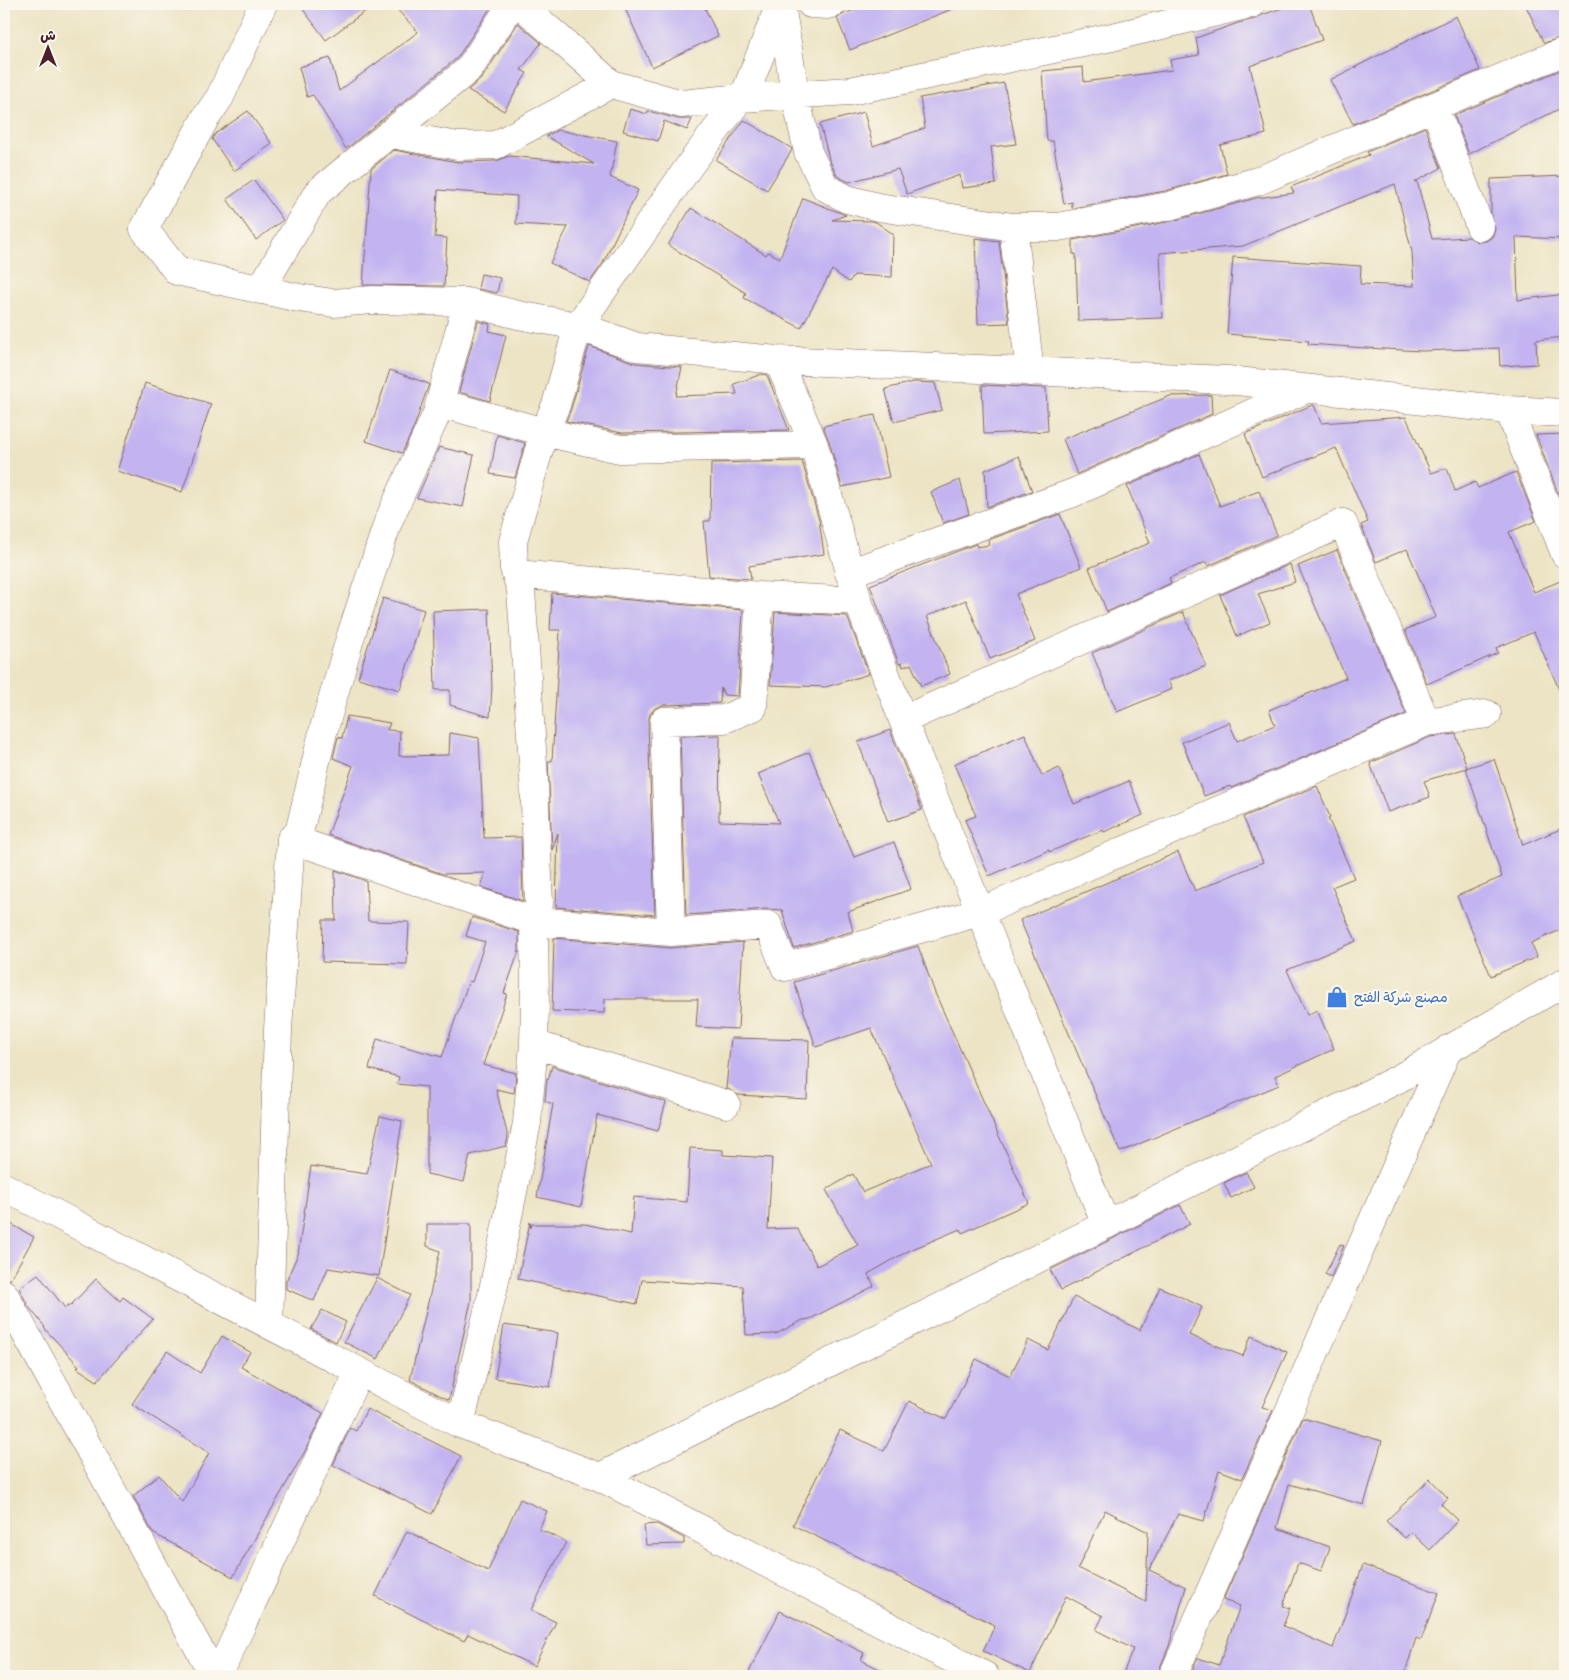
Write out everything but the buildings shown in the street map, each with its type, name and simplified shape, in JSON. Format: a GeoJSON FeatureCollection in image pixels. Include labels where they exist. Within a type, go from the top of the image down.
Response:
{"type":"FeatureCollection","features":[{"type":"Feature","properties":{"kind":"street"},"geometry":{"type":"LineString","coordinates":[[263,4],[220,97],[200,128],[144,229],[177,271],[298,298],[333,303],[373,300],[467,302],[518,315],[578,326],[637,347],[778,360],[1227,380],[1509,410],[1565,412]]}},
{"type":"Feature","properties":{"kind":"street"},"geometry":{"type":"LineString","coordinates":[[260,290],[318,192],[468,69],[512,4]]}},
{"type":"Feature","properties":{"kind":"street"},"geometry":{"type":"LineString","coordinates":[[520,4],[611,84],[682,104],[850,91],[1112,36],[1251,4]]}},
{"type":"Feature","properties":{"kind":"street"},"geometry":{"type":"LineString","coordinates":[[781,4],[795,94],[808,152],[826,187],[847,199],[878,207],[1013,227],[1058,227],[1169,206],[1258,181],[1565,51]]}},
{"type":"Feature","properties":{"kind":"street"},"geometry":{"type":"LineString","coordinates":[[460,1424],[492,1294],[526,1123],[534,1044],[534,921],[539,904],[534,788],[521,590],[514,568],[513,541],[544,432],[556,406],[578,326],[692,162],[747,89],[781,4]]}},
{"type":"Feature","properties":{"kind":"street"},"geometry":{"type":"LineString","coordinates":[[811,4],[832,4]]}},
{"type":"Feature","properties":{"kind":"street"},"geometry":{"type":"LineString","coordinates":[[391,134],[458,146],[496,145],[611,84]]}},
{"type":"Feature","properties":{"kind":"street"},"geometry":{"type":"LineString","coordinates":[[1434,106],[1480,227]]}},
{"type":"Feature","properties":{"kind":"street"},"geometry":{"type":"LineString","coordinates":[[1013,227],[1030,372]]}},
{"type":"Feature","properties":{"kind":"street"},"geometry":{"type":"LineString","coordinates":[[269,1326],[278,1028],[291,839],[299,833],[324,732],[346,655],[388,522],[440,403],[467,302]]}},
{"type":"Feature","properties":{"kind":"street"},"geometry":{"type":"LineString","coordinates":[[778,360],[814,445],[858,601],[903,720],[1106,1225]]}},
{"type":"Feature","properties":{"kind":"street"},"geometry":{"type":"LineString","coordinates":[[849,573],[1073,493],[1306,389]]}},
{"type":"Feature","properties":{"kind":"street"},"geometry":{"type":"LineString","coordinates":[[440,403],[544,432],[620,449],[814,445]]}},
{"type":"Feature","properties":{"kind":"street"},"geometry":{"type":"LineString","coordinates":[[1509,410],[1565,554]]}},
{"type":"Feature","properties":{"kind":"street"},"geometry":{"type":"LineString","coordinates":[[903,720],[1343,522],[1426,722]]}},
{"type":"Feature","properties":{"kind":"street"},"geometry":{"type":"LineString","coordinates":[[516,574],[760,596],[858,601]]}},
{"type":"Feature","properties":{"kind":"street"},"geometry":{"type":"LineString","coordinates":[[671,932],[664,721],[724,719],[754,707],[760,596]]}},
{"type":"Feature","properties":{"kind":"street"},"geometry":{"type":"LineString","coordinates":[[291,839],[534,921],[671,932],[768,925],[785,967],[980,912],[1426,722],[1487,714]]}},
{"type":"Feature","properties":{"kind":"street"},"geometry":{"type":"LineString","coordinates":[[600,1477],[1398,1079],[1565,982]]}},
{"type":"Feature","properties":{"kind":"street"},"geometry":{"type":"LineString","coordinates":[[534,1044],[726,1104]]}},
{"type":"Feature","properties":{"kind":"street"},"geometry":{"type":"LineString","coordinates":[[1173,1676],[1448,1050]]}},
{"type":"Feature","properties":{"kind":"street"},"geometry":{"type":"LineString","coordinates":[[4,1187],[460,1424],[600,1477],[986,1676]]}},
{"type":"Feature","properties":{"kind":"street"},"geometry":{"type":"LineString","coordinates":[[4,1294],[214,1676]]}},
{"type":"Feature","properties":{"kind":"street"},"geometry":{"type":"LineString","coordinates":[[218,1676],[359,1372]]}},
{"type":"Feature","properties":{"kind":"place","name":"مصنع شركة الفتح"},"geometry":{"type":"Point","coordinates":[1337,997]}}]}
